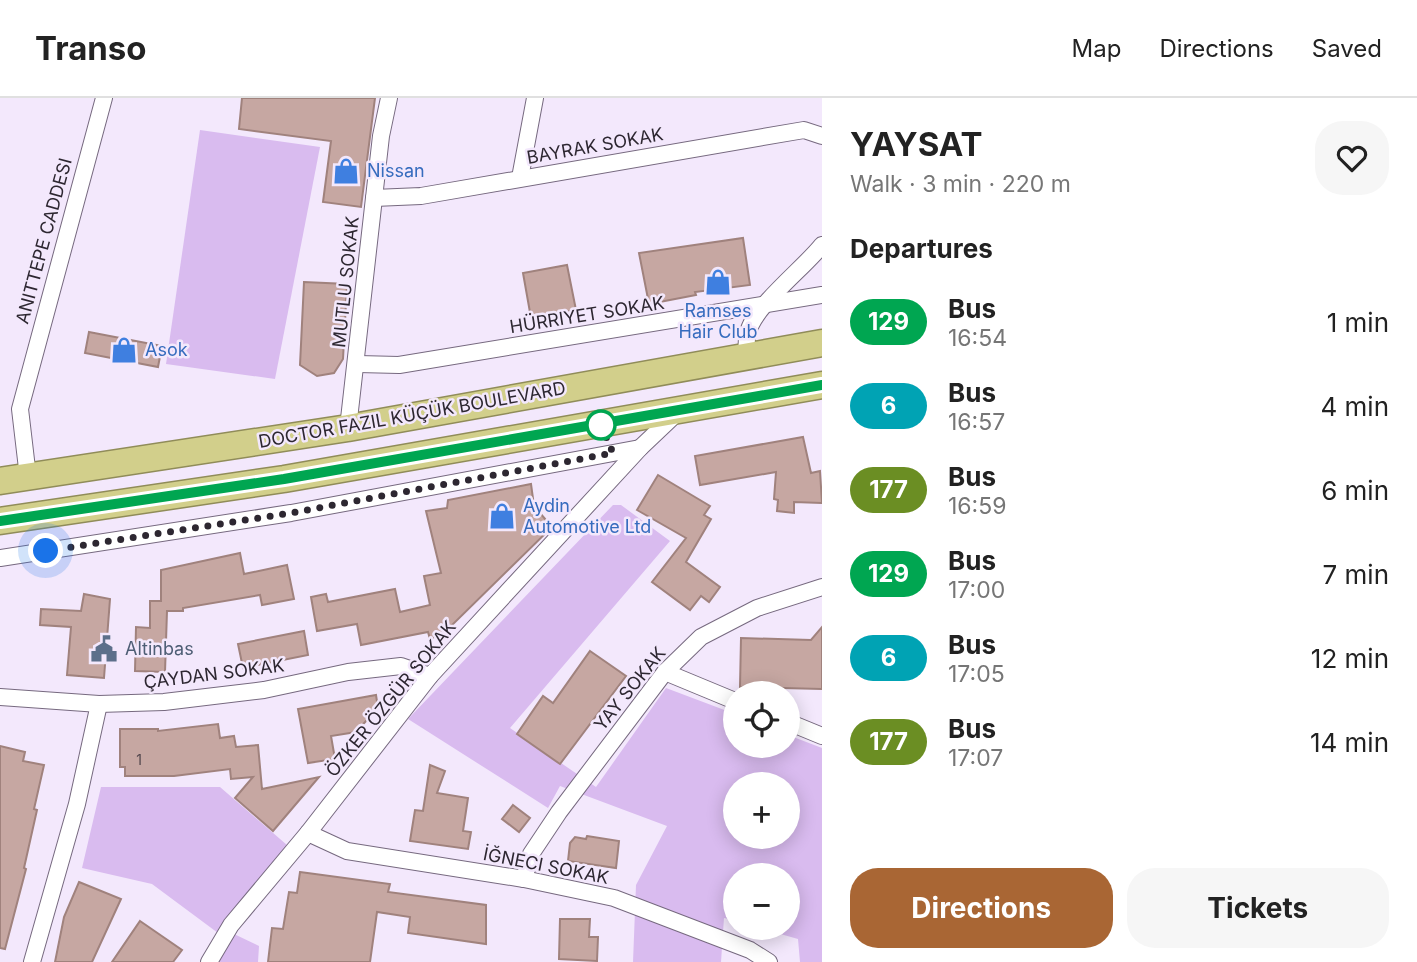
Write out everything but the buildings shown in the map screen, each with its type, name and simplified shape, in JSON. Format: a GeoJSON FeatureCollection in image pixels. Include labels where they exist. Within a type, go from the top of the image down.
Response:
{"type":"FeatureCollection","features":[{"type":"Feature","properties":{"kind":"highway"},"geometry":{"type":"LineString","coordinates":[[0,481],[348,428],[822,343]]}},
{"type":"Feature","properties":{"kind":"highway"},"geometry":{"type":"LineString","coordinates":[[0,521],[284,479],[822,385]]}},
{"type":"Feature","properties":{"kind":"street"},"geometry":{"type":"LineString","coordinates":[[28,477],[20,408],[103,98]]}},
{"type":"Feature","properties":{"kind":"street","name":"MUTLU SOKAK"},"geometry":{"type":"LineString","coordinates":[[348,428],[358,364],[374,198],[389,98]]}},
{"type":"Feature","properties":{"kind":"street"},"geometry":{"type":"LineString","coordinates":[[520,178],[535,98]]}},
{"type":"Feature","properties":{"kind":"street","name":"BAYRAK SOKAK"},"geometry":{"type":"LineString","coordinates":[[374,198],[421,196],[804,130],[822,136]]}},
{"type":"Feature","properties":{"kind":"street"},"geometry":{"type":"LineString","coordinates":[[746,355],[748,331],[765,304],[806,266],[822,244]]}},
{"type":"Feature","properties":{"kind":"street","name":"HÜRRIYET SOKAK"},"geometry":{"type":"LineString","coordinates":[[358,364],[399,365],[822,295]]}},
{"type":"Feature","properties":{"kind":"street","name":"ÖZKER ÖZGÜR SOKAK"},"geometry":{"type":"LineString","coordinates":[[209,962],[231,925],[308,833],[430,676],[640,448],[678,412]]}},
{"type":"Feature","properties":{"kind":"street"},"geometry":{"type":"LineString","coordinates":[[0,558],[291,513],[640,448]]}},
{"type":"Feature","properties":{"kind":"street","name":"YAY SOKAK"},"geometry":{"type":"LineString","coordinates":[[524,879],[531,854],[559,812],[665,672],[701,637],[757,608],[822,587]]}},
{"type":"Feature","properties":{"kind":"street","name":"ÇAYDAN SOKAK"},"geometry":{"type":"LineString","coordinates":[[0,697],[99,704],[164,702],[264,690],[348,672],[401,666],[430,676]]}},
{"type":"Feature","properties":{"kind":"street"},"geometry":{"type":"LineString","coordinates":[[665,672],[723,696]]}},
{"type":"Feature","properties":{"kind":"street"},"geometry":{"type":"LineString","coordinates":[[32,962],[76,804],[99,704]]}},
{"type":"Feature","properties":{"kind":"street"},"geometry":{"type":"LineString","coordinates":[[800,727],[822,736]]}},
{"type":"Feature","properties":{"kind":"street","name":"İĞNECI SOKAK"},"geometry":{"type":"LineString","coordinates":[[308,833],[347,851],[524,879],[614,898],[750,950],[769,962]]}},
{"type":"Feature","properties":{"kind":"shaded area"},"geometry":{"type":"Polygon","coordinates":[[[200,130],[320,147],[275,379],[166,364],[200,130]]]}},
{"type":"Feature","properties":{"kind":"shaded area"},"geometry":{"type":"Polygon","coordinates":[[[613,505],[621,505],[670,541],[510,728],[596,787],[666,688],[723,709],[723,758],[800,758],[800,740],[822,748],[822,962],[800,962],[800,863],[723,863],[721,962],[633,962],[636,885],[667,826],[560,786],[548,808],[408,719],[613,505]]]}},
{"type":"Feature","properties":{"kind":"shaded area"},"geometry":{"type":"Polygon","coordinates":[[[101,787],[220,787],[287,845],[218,933],[152,884],[82,868],[101,787]]]}},
{"type":"Feature","properties":{"kind":"shaded area"},"geometry":{"type":"Polygon","coordinates":[[[234,934],[259,946],[258,962],[217,962],[234,934]]]}},
{"type":"Feature","properties":{"kind":"bus line","name":"129"},"geometry":{"type":"LineString","coordinates":[[0,521],[284,479],[822,385]]}},
{"type":"Feature","properties":{"kind":"place","name":"Nissan"},"geometry":{"type":"Point","coordinates":[346,171]}},
{"type":"Feature","properties":{"kind":"place","name":"Ramses Hair Club"},"geometry":{"type":"Point","coordinates":[718,282]}},
{"type":"Feature","properties":{"kind":"place","name":"Asok"},"geometry":{"type":"Point","coordinates":[124,350]}},
{"type":"Feature","properties":{"kind":"place","name":"Aydin Automotive Ltd"},"geometry":{"type":"Point","coordinates":[502,516]}},
{"type":"Feature","properties":{"kind":"place","name":"Altinbas"},"geometry":{"type":"Point","coordinates":[104,649]}},
{"type":"Feature","properties":{"kind":"route"},"geometry":{"type":"LineString","coordinates":[[46,551],[291,513],[613,453],[601,425]]}}]}
